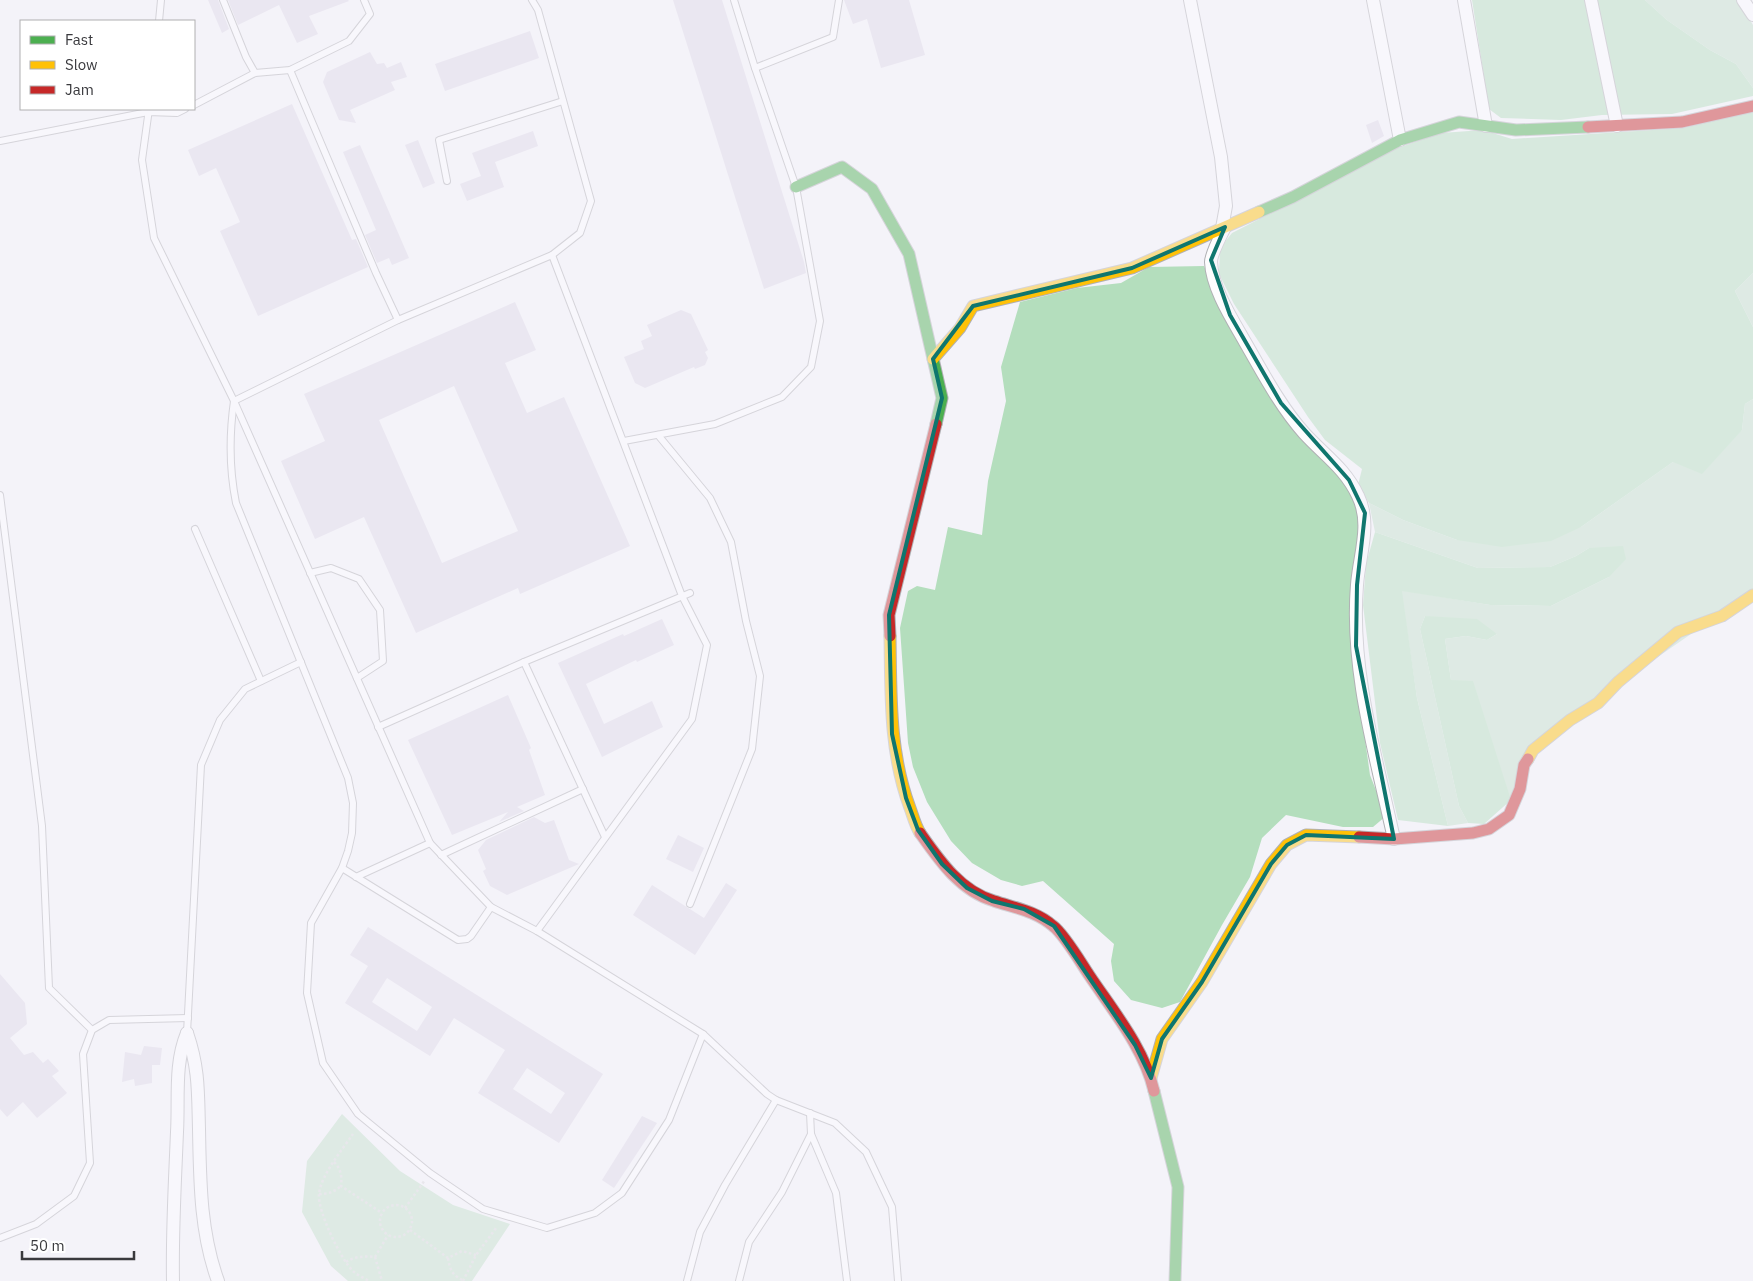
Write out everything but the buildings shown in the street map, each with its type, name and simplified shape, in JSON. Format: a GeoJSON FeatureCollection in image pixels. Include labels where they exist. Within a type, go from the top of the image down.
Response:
{"type":"FeatureCollection","features":[{"type":"Feature","properties":{"kind":"street"},"geometry":{"type":"LineString","coordinates":[[1190,0],[1221,157],[1226,206],[1224,228],[1211,260],[1214,279],[1230,316],[1281,403],[1305,434],[1333,460],[1349,480],[1365,512],[1357,585],[1356,646],[1367,715],[1394,839]]}},
{"type":"Feature","properties":{"kind":"street"},"geometry":{"type":"LineString","coordinates":[[1373,0],[1400,140]]}},
{"type":"Feature","properties":{"kind":"street"},"geometry":{"type":"LineString","coordinates":[[1464,0],[1486,126]]}},
{"type":"Feature","properties":{"kind":"street"},"geometry":{"type":"LineString","coordinates":[[1591,0],[1617,126]]}},
{"type":"Feature","properties":{"kind":"street"},"geometry":{"type":"LineString","coordinates":[[1743,0],[1753,15]]}},
{"type":"Feature","properties":{"kind":"street"},"geometry":{"type":"LineString","coordinates":[[933,359],[960,328],[973,306],[1132,268],[1293,197],[1400,140],[1459,122],[1516,130],[1617,126],[1682,122],[1753,106]]}},
{"type":"Feature","properties":{"kind":"street"},"geometry":{"type":"LineString","coordinates":[[796,187],[842,167],[872,189],[909,254],[942,398],[889,615],[892,734],[897,766],[906,798],[918,830],[942,864],[967,888],[992,901],[1024,909],[1054,926],[1078,958],[1136,1045],[1151,1078],[1178,1187],[1175,1281]]}},
{"type":"Feature","properties":{"kind":"street"},"geometry":{"type":"LineString","coordinates":[[1151,1078],[1162,1039],[1202,982],[1270,864],[1287,844],[1306,836],[1394,839],[1473,834],[1489,829],[1509,815],[1520,789],[1524,765],[1533,750],[1570,720],[1598,703],[1618,682],[1678,632],[1722,616],[1753,595]]}},
{"type":"Feature","properties":{"kind":"street"},"geometry":{"type":"LineString","coordinates":[[187,1034],[197,1069],[201,1204],[207,1240],[218,1281]]}},
{"type":"Feature","properties":{"kind":"street"},"geometry":{"type":"LineString","coordinates":[[173,1281],[172,1236],[179,1062],[181,1047],[187,1034]]}},
{"type":"Feature","properties":{"kind":"street"},"geometry":{"type":"LineString","coordinates":[[177,1129],[199,1129]]}},
{"type":"Feature","properties":{"kind":"lane"},"geometry":{"type":"LineString","coordinates":[[159,20],[161,0]]}},
{"type":"Feature","properties":{"kind":"lane"},"geometry":{"type":"LineString","coordinates":[[223,0],[246,57],[255,73]]}},
{"type":"Feature","properties":{"kind":"lane"},"geometry":{"type":"LineString","coordinates":[[195,103],[255,73],[290,70],[349,41],[370,14],[364,0]]}},
{"type":"Feature","properties":{"kind":"lane"},"geometry":{"type":"LineString","coordinates":[[234,401],[398,320],[552,255],[580,234],[591,201],[538,10],[532,0]]}},
{"type":"Feature","properties":{"kind":"lane"},"geometry":{"type":"LineString","coordinates":[[624,441],[715,424],[782,397],[811,367],[820,321],[796,187],[734,0]]}},
{"type":"Feature","properties":{"kind":"lane"},"geometry":{"type":"LineString","coordinates":[[755,68],[833,37],[839,0]]}},
{"type":"Feature","properties":{"kind":"lane"},"geometry":{"type":"LineString","coordinates":[[290,70],[376,273],[398,320]]}},
{"type":"Feature","properties":{"kind":"lane"},"geometry":{"type":"LineString","coordinates":[[447,181],[439,140],[563,101]]}},
{"type":"Feature","properties":{"kind":"lane"},"geometry":{"type":"LineString","coordinates":[[148,110],[142,160],[154,238],[234,401],[430,844],[491,907],[537,931],[703,1034],[767,1094],[776,1100],[835,1123],[866,1152],[892,1208],[898,1281]]}},
{"type":"Feature","properties":{"kind":"lane"},"geometry":{"type":"LineString","coordinates":[[0,141],[148,110],[177,113],[184,110]]}},
{"type":"Feature","properties":{"kind":"lane"},"geometry":{"type":"LineString","coordinates":[[537,931],[692,719],[707,645],[682,596],[552,255]]}},
{"type":"Feature","properties":{"kind":"lane"},"geometry":{"type":"LineString","coordinates":[[234,401],[230,466],[236,503],[348,778],[351,790],[353,816],[348,851],[342,868],[310,923],[308,993],[323,1063],[358,1114],[430,1173],[483,1209],[547,1228],[595,1213],[622,1193],[669,1120],[703,1034]]}},
{"type":"Feature","properties":{"kind":"lane"},"geometry":{"type":"LineString","coordinates":[[658,435],[710,498],[731,542],[746,621],[760,676],[752,749],[690,904]]}},
{"type":"Feature","properties":{"kind":"lane"},"geometry":{"type":"LineString","coordinates":[[0,495],[42,826],[49,988],[92,1030]]}},
{"type":"Feature","properties":{"kind":"lane"},"geometry":{"type":"LineString","coordinates":[[195,529],[262,681]]}},
{"type":"Feature","properties":{"kind":"lane"},"geometry":{"type":"LineString","coordinates":[[310,573],[331,568],[358,579],[380,610],[383,661],[357,678]]}},
{"type":"Feature","properties":{"kind":"lane"},"geometry":{"type":"LineString","coordinates":[[378,727],[524,662],[690,593]]}},
{"type":"Feature","properties":{"kind":"lane"},"geometry":{"type":"LineString","coordinates":[[187,1034],[201,765],[220,720],[245,689],[301,662]]}},
{"type":"Feature","properties":{"kind":"lane"},"geometry":{"type":"LineString","coordinates":[[524,662],[605,837]]}},
{"type":"Feature","properties":{"kind":"lane"},"geometry":{"type":"LineString","coordinates":[[441,855],[583,789]]}},
{"type":"Feature","properties":{"kind":"lane"},"geometry":{"type":"LineString","coordinates":[[356,877],[430,844]]}},
{"type":"Feature","properties":{"kind":"lane"},"geometry":{"type":"LineString","coordinates":[[342,868],[458,940],[468,939],[472,936],[491,907]]}},
{"type":"Feature","properties":{"kind":"lane"},"geometry":{"type":"LineString","coordinates":[[0,1238],[36,1224],[74,1196],[90,1163],[83,1054],[92,1030],[109,1020],[188,1018]]}},
{"type":"Feature","properties":{"kind":"lane"},"geometry":{"type":"LineString","coordinates":[[687,1281],[700,1232],[725,1185],[776,1100]]}},
{"type":"Feature","properties":{"kind":"lane"},"geometry":{"type":"LineString","coordinates":[[810,1113],[811,1134],[836,1192],[847,1281]]}},
{"type":"Feature","properties":{"kind":"lane"},"geometry":{"type":"LineString","coordinates":[[738,1281],[749,1242],[782,1192],[811,1134]]}},
{"type":"Feature","properties":{"kind":"path"},"geometry":{"type":"LineString","coordinates":[[352,1134],[327,1173],[319,1194],[320,1211],[328,1231],[352,1271],[369,1281]]}},
{"type":"Feature","properties":{"kind":"path"},"geometry":{"type":"LineString","coordinates":[[319,1194],[326,1194],[341,1186],[342,1178],[339,1167],[334,1162]]}},
{"type":"Feature","properties":{"kind":"path"},"geometry":{"type":"LineString","coordinates":[[405,1208],[430,1173]]}},
{"type":"Feature","properties":{"kind":"path"},"geometry":{"type":"LineString","coordinates":[[341,1186],[382,1213]]}},
{"type":"Feature","properties":{"kind":"path"},"geometry":{"type":"LineString","coordinates":[[395,1205],[405,1208],[411,1217],[410,1230],[398,1237],[388,1235],[381,1228],[380,1218],[382,1213],[390,1206],[395,1205]]}},
{"type":"Feature","properties":{"kind":"path"},"geometry":{"type":"LineString","coordinates":[[410,1230],[448,1258],[450,1270],[463,1281],[476,1255],[496,1228]]}},
{"type":"Feature","properties":{"kind":"path"},"geometry":{"type":"LineString","coordinates":[[382,1281],[375,1257],[388,1235]]}},
{"type":"Feature","properties":{"kind":"path"},"geometry":{"type":"LineString","coordinates":[[448,1258],[462,1251],[476,1255]]}},
{"type":"Feature","properties":{"kind":"path"},"geometry":{"type":"LineString","coordinates":[[346,1262],[364,1256],[375,1257]]}},
{"type":"Feature","properties":{"kind":"highlighted area"},"geometry":{"type":"Polygon","coordinates":[[[1225,227],[1211,260],[1230,315],[1281,403],[1349,480],[1365,513],[1357,585],[1356,646],[1394,839],[1306,835],[1287,845],[1271,864],[1202,982],[1162,1039],[1151,1078],[1135,1045],[1054,926],[1024,909],[992,901],[967,888],[942,864],[918,830],[906,798],[892,734],[889,615],[942,398],[933,359],[973,306],[1132,268],[1225,227]]]}},
{"type":"Feature","properties":{"kind":"green space"},"geometry":{"type":"Polygon","coordinates":[[[1472,0],[1645,0],[1667,20],[1710,50],[1736,64],[1753,88],[1753,96],[1672,114],[1602,115],[1561,120],[1501,118],[1489,109],[1472,0]]]}},
{"type":"Feature","properties":{"kind":"green space"},"geometry":{"type":"Polygon","coordinates":[[[1645,0],[1738,0],[1753,25],[1753,88],[1736,64],[1710,50],[1667,20],[1645,0]]]}},
{"type":"Feature","properties":{"kind":"green space"},"geometry":{"type":"Polygon","coordinates":[[[1753,111],[1753,273],[1735,291],[1753,327],[1753,399],[1745,404],[1742,430],[1702,474],[1673,462],[1581,527],[1551,541],[1502,547],[1457,540],[1403,520],[1369,503],[1358,485],[1362,469],[1325,440],[1308,417],[1234,304],[1219,274],[1220,248],[1232,233],[1395,149],[1441,133],[1483,130],[1512,139],[1684,128],[1753,111]]]}},
{"type":"Feature","properties":{"kind":"green space"},"geometry":{"type":"Polygon","coordinates":[[[1204,266],[1228,325],[1345,478],[1360,508],[1361,527],[1352,578],[1362,718],[1370,775],[1386,816],[1373,827],[1343,827],[1286,815],[1262,838],[1250,877],[1180,1002],[1162,1008],[1131,1000],[1114,981],[1111,961],[1114,944],[1043,881],[1022,886],[1001,880],[972,863],[951,841],[927,802],[913,767],[908,743],[900,628],[908,591],[917,586],[935,590],[948,527],[982,535],[988,481],[1006,401],[1001,367],[1020,302],[1077,288],[1121,283],[1149,267],[1204,266]]]}},
{"type":"Feature","properties":{"kind":"green space"},"geometry":{"type":"Polygon","coordinates":[[[1753,273],[1753,327],[1735,291],[1753,273]]]}},
{"type":"Feature","properties":{"kind":"green space"},"geometry":{"type":"Polygon","coordinates":[[[1753,399],[1753,591],[1541,738],[1511,800],[1451,680],[1445,639],[1466,636],[1487,640],[1497,634],[1425,616],[1420,629],[1459,806],[1468,823],[1448,826],[1417,698],[1401,590],[1490,605],[1551,606],[1609,577],[1589,548],[1550,567],[1478,568],[1375,532],[1369,503],[1403,520],[1457,540],[1581,527],[1673,462],[1742,430],[1745,404],[1753,399]]]}},
{"type":"Feature","properties":{"kind":"green space"},"geometry":{"type":"Polygon","coordinates":[[[1375,532],[1478,568],[1550,567],[1589,548],[1623,546],[1626,559],[1609,577],[1551,606],[1490,605],[1402,591],[1417,698],[1448,826],[1398,820],[1380,743],[1363,605],[1366,564],[1375,532]]]}},
{"type":"Feature","properties":{"kind":"green space"},"geometry":{"type":"Polygon","coordinates":[[[1425,616],[1477,619],[1497,634],[1487,640],[1466,636],[1445,639],[1451,680],[1473,681],[1511,800],[1484,824],[1468,823],[1459,806],[1420,629],[1425,616]]]}},
{"type":"Feature","properties":{"kind":"green space"},"geometry":{"type":"Polygon","coordinates":[[[342,1114],[400,1171],[453,1205],[510,1224],[472,1281],[348,1281],[331,1266],[302,1212],[307,1161],[342,1114]]]}},
{"type":"Feature","properties":{"kind":"traffic: fast"},"geometry":{"type":"LineString","coordinates":[[1259,212],[1293,197],[1400,140],[1459,122],[1516,130],[1588,127]]}},
{"type":"Feature","properties":{"kind":"traffic: fast"},"geometry":{"type":"LineString","coordinates":[[796,187],[842,167],[872,189],[909,254],[942,398],[936,424]]}},
{"type":"Feature","properties":{"kind":"traffic: fast"},"geometry":{"type":"LineString","coordinates":[[1154,1091],[1178,1187],[1175,1281]]}},
{"type":"Feature","properties":{"kind":"traffic: slow"},"geometry":{"type":"LineString","coordinates":[[933,359],[960,328],[973,306],[1132,268],[1259,212]]}},
{"type":"Feature","properties":{"kind":"traffic: slow"},"geometry":{"type":"LineString","coordinates":[[1528,759],[1533,750],[1570,720],[1598,703],[1618,682],[1678,632],[1722,616],[1753,595]]}},
{"type":"Feature","properties":{"kind":"traffic: slow"},"geometry":{"type":"LineString","coordinates":[[890,636],[892,723],[898,766],[903,787],[920,833]]}},
{"type":"Feature","properties":{"kind":"traffic: slow"},"geometry":{"type":"LineString","coordinates":[[1151,1078],[1162,1039],[1202,982],[1271,864],[1287,845],[1306,835],[1359,837]]}},
{"type":"Feature","properties":{"kind":"traffic: jam"},"geometry":{"type":"LineString","coordinates":[[1588,127],[1682,122],[1753,106]]}},
{"type":"Feature","properties":{"kind":"traffic: jam"},"geometry":{"type":"LineString","coordinates":[[890,636],[889,615],[936,424]]}},
{"type":"Feature","properties":{"kind":"traffic: jam"},"geometry":{"type":"LineString","coordinates":[[1359,837],[1394,839],[1473,833],[1489,829],[1509,815],[1520,789],[1524,765],[1528,759]]}},
{"type":"Feature","properties":{"kind":"traffic: jam"},"geometry":{"type":"LineString","coordinates":[[920,833],[951,873],[971,890],[994,901],[1032,913],[1046,921],[1062,935],[1127,1030],[1143,1060],[1154,1091]]}}]}
